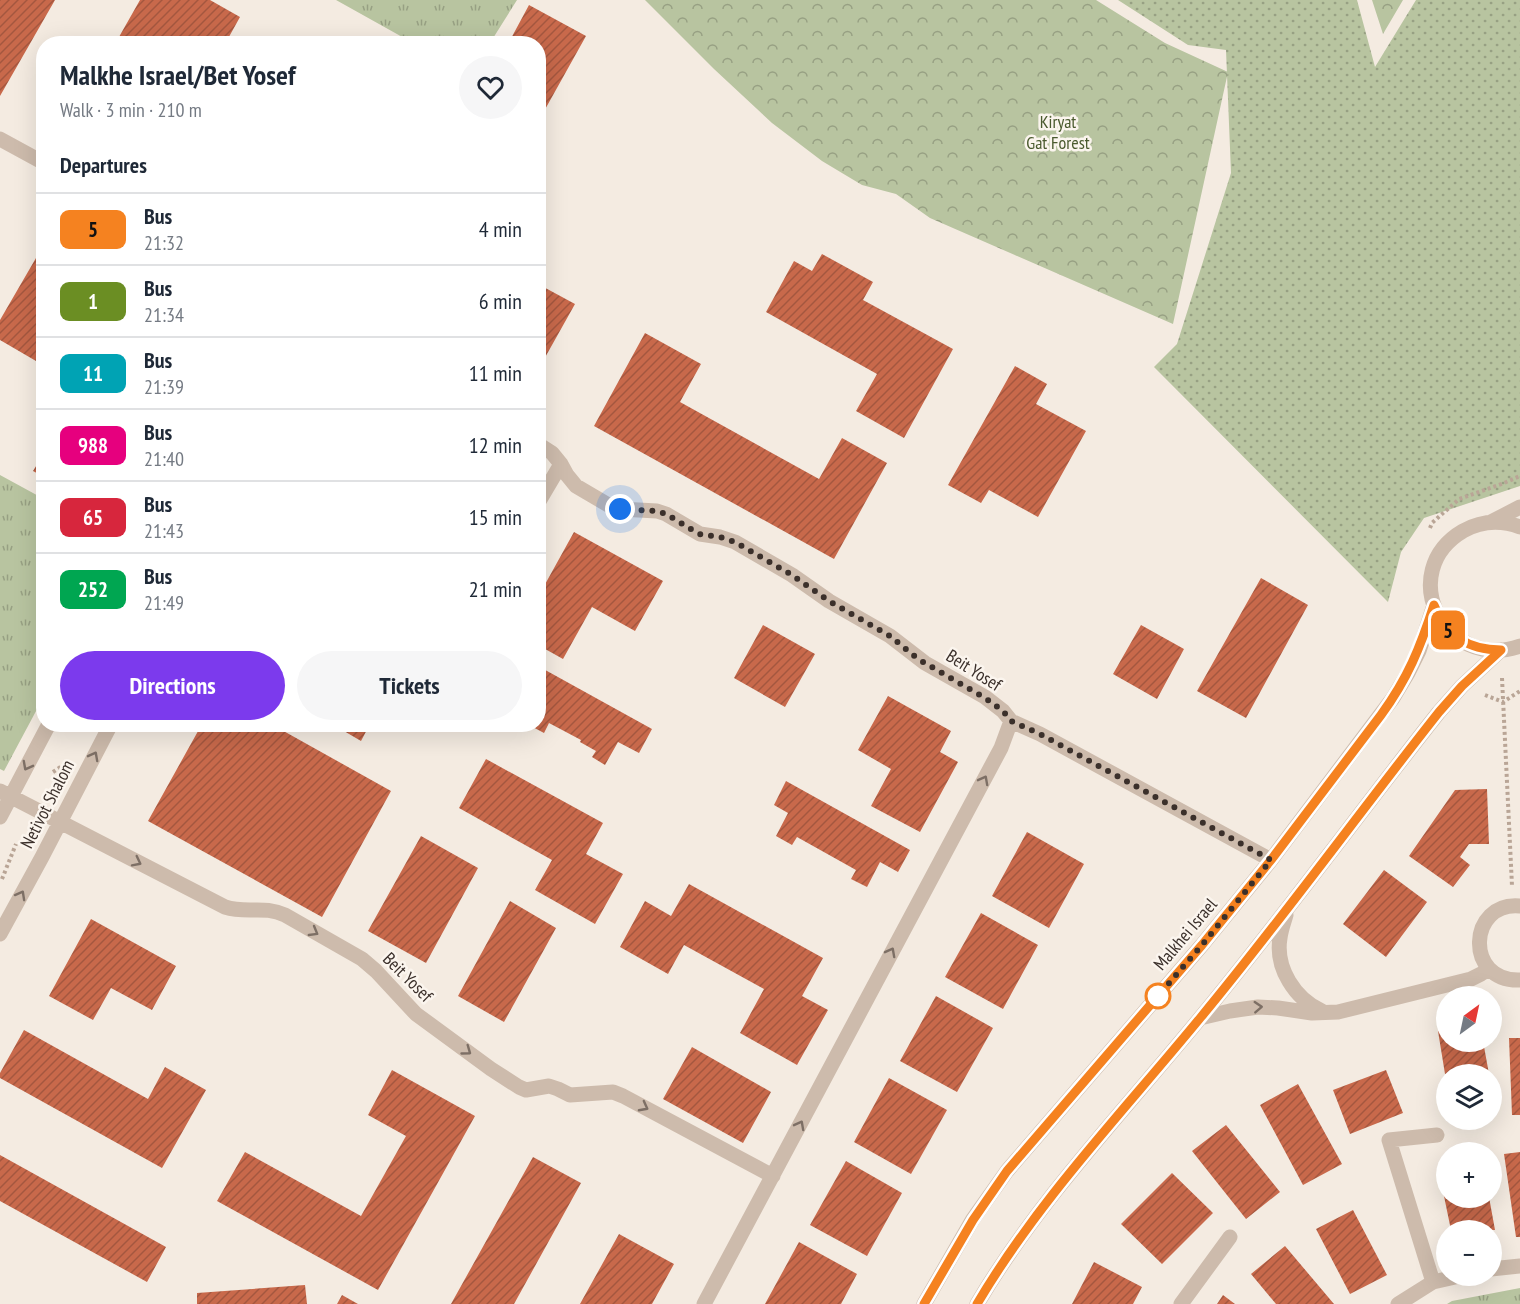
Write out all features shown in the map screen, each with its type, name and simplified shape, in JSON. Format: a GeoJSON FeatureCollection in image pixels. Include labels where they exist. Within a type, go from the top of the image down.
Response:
{"type":"FeatureCollection","features":[{"type":"Feature","properties":{"kind":"street"},"geometry":{"type":"LineString","coordinates":[[0,139],[36,159]]}},
{"type":"Feature","properties":{"kind":"street","name":"Beit Yosef"},"geometry":{"type":"LineString","coordinates":[[546,449],[561,464],[576,486],[610,506],[620,509],[657,511],[699,534],[727,539],[744,548],[890,636],[925,663],[985,698],[1003,711],[1011,721],[1040,734],[1271,860]]}},
{"type":"Feature","properties":{"kind":"street"},"geometry":{"type":"LineString","coordinates":[[546,489],[561,464]]}},
{"type":"Feature","properties":{"kind":"street"},"geometry":{"type":"LineString","coordinates":[[1512,650],[1482,649],[1461,641],[1444,626],[1434,605],[1431,591],[1434,564],[1445,545],[1460,532],[1490,522],[1520,507]]}},
{"type":"Feature","properties":{"kind":"street"},"geometry":{"type":"LineString","coordinates":[[1490,522],[1520,527]]}},
{"type":"Feature","properties":{"kind":"street","name":"Malkhei Israel"},"geometry":{"type":"LineString","coordinates":[[924,1304],[973,1220],[1007,1171],[1202,945],[1271,860],[1393,698],[1419,651],[1434,605]]}},
{"type":"Feature","properties":{"kind":"street"},"geometry":{"type":"LineString","coordinates":[[977,1304],[1045,1203],[1200,1018],[1462,686],[1512,650]]}},
{"type":"Feature","properties":{"kind":"street"},"geometry":{"type":"LineString","coordinates":[[704,1304],[1001,748],[1011,721]]}},
{"type":"Feature","properties":{"kind":"street","name":"Netivot Shalom"},"geometry":{"type":"LineString","coordinates":[[0,817],[5,794],[44,732]]}},
{"type":"Feature","properties":{"kind":"street","name":"Netivot Shalom"},"geometry":{"type":"LineString","coordinates":[[0,933],[107,732]]}},
{"type":"Feature","properties":{"kind":"street","name":"Beit Yosef"},"geometry":{"type":"LineString","coordinates":[[5,794],[225,907],[244,911],[274,910],[362,959],[384,978],[416,1014],[519,1087],[526,1090],[549,1086],[570,1095],[612,1092],[773,1176]]}},
{"type":"Feature","properties":{"kind":"street"},"geometry":{"type":"LineString","coordinates":[[1516,905],[1502,908],[1491,915],[1483,926],[1479,938],[1479,951],[1489,969],[1500,977],[1520,981]]}},
{"type":"Feature","properties":{"kind":"street"},"geometry":{"type":"LineString","coordinates":[[1288,907],[1279,939],[1280,959],[1285,975],[1292,987],[1310,1006],[1327,1013]]}},
{"type":"Feature","properties":{"kind":"street"},"geometry":{"type":"LineString","coordinates":[[1200,1018],[1258,1007],[1312,1013],[1338,1012],[1471,979],[1489,969]]}},
{"type":"Feature","properties":{"kind":"street"},"geometry":{"type":"LineString","coordinates":[[1433,1282],[1389,1140],[1437,1135]]}},
{"type":"Feature","properties":{"kind":"street"},"geometry":{"type":"LineString","coordinates":[[1181,1304],[1230,1237]]}},
{"type":"Feature","properties":{"kind":"street"},"geometry":{"type":"LineString","coordinates":[[1502,1268],[1520,1266]]}},
{"type":"Feature","properties":{"kind":"street"},"geometry":{"type":"LineString","coordinates":[[1398,1304],[1436,1281]]}},
{"type":"Feature","properties":{"kind":"path"},"geometry":{"type":"LineString","coordinates":[[1512,650],[1503,702],[1516,905]]}},
{"type":"Feature","properties":{"kind":"path"},"geometry":{"type":"LineString","coordinates":[[1462,686],[1503,702]]}},
{"type":"Feature","properties":{"kind":"path"},"geometry":{"type":"LineString","coordinates":[[1503,702],[1520,691]]}},
{"type":"Feature","properties":{"kind":"path"},"geometry":{"type":"LineString","coordinates":[[0,885],[16,844]]}},
{"type":"Feature","properties":{"kind":"green space"},"geometry":{"type":"Polygon","coordinates":[[[336,0],[517,0],[494,36],[400,36],[336,0]]]}},
{"type":"Feature","properties":{"kind":"green space","name":"Kiryat Gat Forest"},"geometry":{"type":"Polygon","coordinates":[[[645,0],[1096,0],[1165,43],[1228,72],[1173,324],[930,218],[896,194],[862,185],[822,161],[772,123],[645,0]]]}},
{"type":"Feature","properties":{"kind":"green space"},"geometry":{"type":"Polygon","coordinates":[[[1118,0],[1357,0],[1375,67],[1416,0],[1520,0],[1520,486],[1424,518],[1401,552],[1388,602],[1154,367],[1177,344],[1231,173],[1226,50],[1188,45],[1118,0]]]}},
{"type":"Feature","properties":{"kind":"green space"},"geometry":{"type":"Polygon","coordinates":[[[1372,0],[1403,0],[1383,34],[1372,0]]]}},
{"type":"Feature","properties":{"kind":"green space"},"geometry":{"type":"Polygon","coordinates":[[[0,475],[36,495],[36,711],[4,771],[0,769],[0,475]]]}},
{"type":"Feature","properties":{"kind":"green space"},"geometry":{"type":"Polygon","coordinates":[[[1520,1288],[1520,1304],[1447,1304],[1452,1301],[1520,1288]]]}},
{"type":"Feature","properties":{"kind":"building"},"geometry":{"type":"Polygon","coordinates":[[[0,0],[55,0],[0,96],[0,0]]]}},
{"type":"Feature","properties":{"kind":"building"},"geometry":{"type":"Polygon","coordinates":[[[140,0],[210,0],[240,17],[229,36],[120,36],[140,0]]]}},
{"type":"Feature","properties":{"kind":"building"},"geometry":{"type":"Polygon","coordinates":[[[529,5],[586,36],[546,108],[546,36],[512,36],[529,5]]]}},
{"type":"Feature","properties":{"kind":"building"},"geometry":{"type":"Polygon","coordinates":[[[822,254],[873,282],[863,300],[953,349],[904,438],[856,411],[877,374],[766,312],[794,261],[812,271],[822,254]]]}},
{"type":"Feature","properties":{"kind":"building"},"geometry":{"type":"Polygon","coordinates":[[[36,258],[36,361],[0,340],[0,320],[36,258]]]}},
{"type":"Feature","properties":{"kind":"building"},"geometry":{"type":"Polygon","coordinates":[[[546,288],[575,304],[546,356],[546,288]]]}},
{"type":"Feature","properties":{"kind":"building"},"geometry":{"type":"Polygon","coordinates":[[[645,333],[701,364],[680,402],[819,479],[842,438],[887,463],[834,559],[594,426],[645,333]]]}},
{"type":"Feature","properties":{"kind":"building"},"geometry":{"type":"Polygon","coordinates":[[[1015,366],[1047,384],[1036,404],[1086,431],[1038,517],[989,490],[981,503],[948,485],[1015,366]]]}},
{"type":"Feature","properties":{"kind":"building"},"geometry":{"type":"Polygon","coordinates":[[[574,532],[663,581],[635,631],[592,607],[563,659],[546,649],[546,583],[574,532]]]}},
{"type":"Feature","properties":{"kind":"building"},"geometry":{"type":"Polygon","coordinates":[[[1261,578],[1308,605],[1246,718],[1197,691],[1261,578]]]}},
{"type":"Feature","properties":{"kind":"building"},"geometry":{"type":"Polygon","coordinates":[[[763,625],[815,654],[785,707],[734,678],[763,625]]]}},
{"type":"Feature","properties":{"kind":"building"},"geometry":{"type":"Polygon","coordinates":[[[1141,625],[1184,649],[1157,699],[1113,674],[1141,625]]]}},
{"type":"Feature","properties":{"kind":"building"},"geometry":{"type":"Polygon","coordinates":[[[546,670],[652,729],[639,753],[618,742],[605,765],[592,757],[596,751],[549,723],[546,729],[546,670]]]}},
{"type":"Feature","properties":{"kind":"building"},"geometry":{"type":"Polygon","coordinates":[[[888,696],[951,731],[940,752],[958,762],[920,832],[871,806],[891,769],[858,750],[888,696]]]}},
{"type":"Feature","properties":{"kind":"building"},"geometry":{"type":"Polygon","coordinates":[[[198,732],[285,732],[391,791],[322,917],[148,821],[198,732]]]}},
{"type":"Feature","properties":{"kind":"building"},"geometry":{"type":"Polygon","coordinates":[[[346,732],[366,732],[361,741],[346,732]]]}},
{"type":"Feature","properties":{"kind":"building"},"geometry":{"type":"Polygon","coordinates":[[[486,759],[603,823],[586,854],[623,874],[595,924],[535,890],[552,860],[459,808],[486,759]]]}},
{"type":"Feature","properties":{"kind":"building"},"geometry":{"type":"Polygon","coordinates":[[[786,781],[910,850],[898,872],[880,862],[867,887],[851,879],[856,870],[797,837],[792,845],[776,836],[788,813],[774,805],[786,781]]]}},
{"type":"Feature","properties":{"kind":"building"},"geometry":{"type":"Polygon","coordinates":[[[1487,789],[1489,844],[1469,844],[1460,857],[1470,865],[1453,887],[1409,856],[1455,790],[1487,789]]]}},
{"type":"Feature","properties":{"kind":"building"},"geometry":{"type":"Polygon","coordinates":[[[1027,832],[1084,864],[1049,928],[992,896],[1027,832]]]}},
{"type":"Feature","properties":{"kind":"building"},"geometry":{"type":"Polygon","coordinates":[[[421,836],[478,868],[426,963],[368,931],[421,836]]]}},
{"type":"Feature","properties":{"kind":"building"},"geometry":{"type":"Polygon","coordinates":[[[1384,870],[1427,902],[1386,957],[1343,924],[1384,870]]]}},
{"type":"Feature","properties":{"kind":"building"},"geometry":{"type":"Polygon","coordinates":[[[689,884],[823,958],[802,996],[828,1010],[797,1065],[740,1033],[764,989],[684,945],[668,974],[620,947],[645,901],[671,916],[689,884]]]}},
{"type":"Feature","properties":{"kind":"building"},"geometry":{"type":"Polygon","coordinates":[[[510,901],[556,928],[504,1022],[458,996],[510,901]]]}},
{"type":"Feature","properties":{"kind":"building"},"geometry":{"type":"Polygon","coordinates":[[[981,913],[1038,945],[1003,1009],[945,977],[981,913]]]}},
{"type":"Feature","properties":{"kind":"building"},"geometry":{"type":"Polygon","coordinates":[[[91,919],[176,966],[152,1010],[111,988],[93,1020],[49,996],[91,919]]]}},
{"type":"Feature","properties":{"kind":"building"},"geometry":{"type":"Polygon","coordinates":[[[936,996],[993,1028],[957,1092],[900,1061],[936,996]]]}},
{"type":"Feature","properties":{"kind":"building"},"geometry":{"type":"Polygon","coordinates":[[[24,1030],[148,1099],[165,1067],[206,1090],[162,1168],[0,1078],[0,1073],[24,1030]]]}},
{"type":"Feature","properties":{"kind":"building"},"geometry":{"type":"Polygon","coordinates":[[[1509,1038],[1520,1038],[1520,1115],[1512,1115],[1509,1038]]]}},
{"type":"Feature","properties":{"kind":"building"},"geometry":{"type":"Polygon","coordinates":[[[692,1047],[771,1092],[743,1143],[663,1099],[692,1047]]]}},
{"type":"Feature","properties":{"kind":"building"},"geometry":{"type":"Polygon","coordinates":[[[1441,1052],[1485,1052],[1487,1064],[1443,1064],[1441,1052]]]}},
{"type":"Feature","properties":{"kind":"building"},"geometry":{"type":"Polygon","coordinates":[[[392,1070],[475,1116],[378,1290],[217,1201],[245,1152],[361,1216],[406,1136],[368,1115],[392,1070]]]}},
{"type":"Feature","properties":{"kind":"building"},"geometry":{"type":"Polygon","coordinates":[[[1386,1070],[1403,1113],[1350,1134],[1333,1090],[1386,1070]]]}},
{"type":"Feature","properties":{"kind":"building"},"geometry":{"type":"Polygon","coordinates":[[[889,1078],[947,1110],[911,1174],[854,1142],[889,1078]]]}},
{"type":"Feature","properties":{"kind":"building"},"geometry":{"type":"Polygon","coordinates":[[[1298,1084],[1342,1164],[1303,1185],[1260,1105],[1298,1084]]]}},
{"type":"Feature","properties":{"kind":"building"},"geometry":{"type":"Polygon","coordinates":[[[1226,1125],[1280,1192],[1246,1219],[1192,1151],[1226,1125]]]}},
{"type":"Feature","properties":{"kind":"building"},"geometry":{"type":"Polygon","coordinates":[[[1520,1152],[1520,1237],[1516,1237],[1504,1154],[1520,1152]]]}},
{"type":"Feature","properties":{"kind":"building"},"geometry":{"type":"Polygon","coordinates":[[[0,1155],[166,1247],[147,1282],[0,1201],[0,1155]]]}},
{"type":"Feature","properties":{"kind":"building"},"geometry":{"type":"Polygon","coordinates":[[[533,1157],[581,1183],[514,1304],[451,1304],[533,1157]]]}},
{"type":"Feature","properties":{"kind":"building"},"geometry":{"type":"Polygon","coordinates":[[[846,1161],[902,1193],[867,1256],[810,1225],[846,1161]]]}},
{"type":"Feature","properties":{"kind":"building"},"geometry":{"type":"Polygon","coordinates":[[[1172,1173],[1213,1213],[1162,1264],[1121,1224],[1172,1173]]]}},
{"type":"Feature","properties":{"kind":"building"},"geometry":{"type":"Polygon","coordinates":[[[1446,1208],[1491,1208],[1493,1220],[1449,1220],[1446,1208]]]}},
{"type":"Feature","properties":{"kind":"building"},"geometry":{"type":"Polygon","coordinates":[[[1353,1210],[1387,1275],[1350,1294],[1316,1229],[1353,1210]]]}},
{"type":"Feature","properties":{"kind":"building"},"geometry":{"type":"Polygon","coordinates":[[[619,1234],[674,1264],[652,1304],[580,1304],[619,1234]]]}},
{"type":"Feature","properties":{"kind":"building"},"geometry":{"type":"Polygon","coordinates":[[[799,1242],[857,1274],[841,1304],[765,1304],[799,1242]]]}},
{"type":"Feature","properties":{"kind":"building"},"geometry":{"type":"Polygon","coordinates":[[[1285,1246],[1334,1304],[1276,1304],[1251,1274],[1285,1246]]]}},
{"type":"Feature","properties":{"kind":"building"},"geometry":{"type":"Polygon","coordinates":[[[1094,1262],[1142,1287],[1133,1304],[1072,1304],[1094,1262]]]}},
{"type":"Feature","properties":{"kind":"building"},"geometry":{"type":"Polygon","coordinates":[[[305,1285],[307,1304],[197,1304],[197,1293],[305,1285]]]}},
{"type":"Feature","properties":{"kind":"building"},"geometry":{"type":"Polygon","coordinates":[[[342,1295],[358,1304],[337,1304],[342,1295]]]}},
{"type":"Feature","properties":{"kind":"building"},"geometry":{"type":"Polygon","coordinates":[[[1223,1295],[1235,1304],[1217,1304],[1223,1295]]]}},
{"type":"Feature","properties":{"kind":"bus line","name":"5"},"geometry":{"type":"LineString","coordinates":[[924,1304],[957,1245],[1007,1171],[1202,945],[1357,748],[1408,673],[1419,651],[1434,605],[1444,626],[1461,641],[1482,649],[1501,650],[1462,686],[1439,712],[1190,1031],[1045,1203],[977,1304]]}},
{"type":"Feature","properties":{"kind":"route"},"geometry":{"type":"LineString","coordinates":[[620,509],[657,511],[699,534],[735,542],[890,636],[918,659],[985,698],[1003,711],[1011,721],[1040,734],[1271,860],[1158,996]]}}]}
